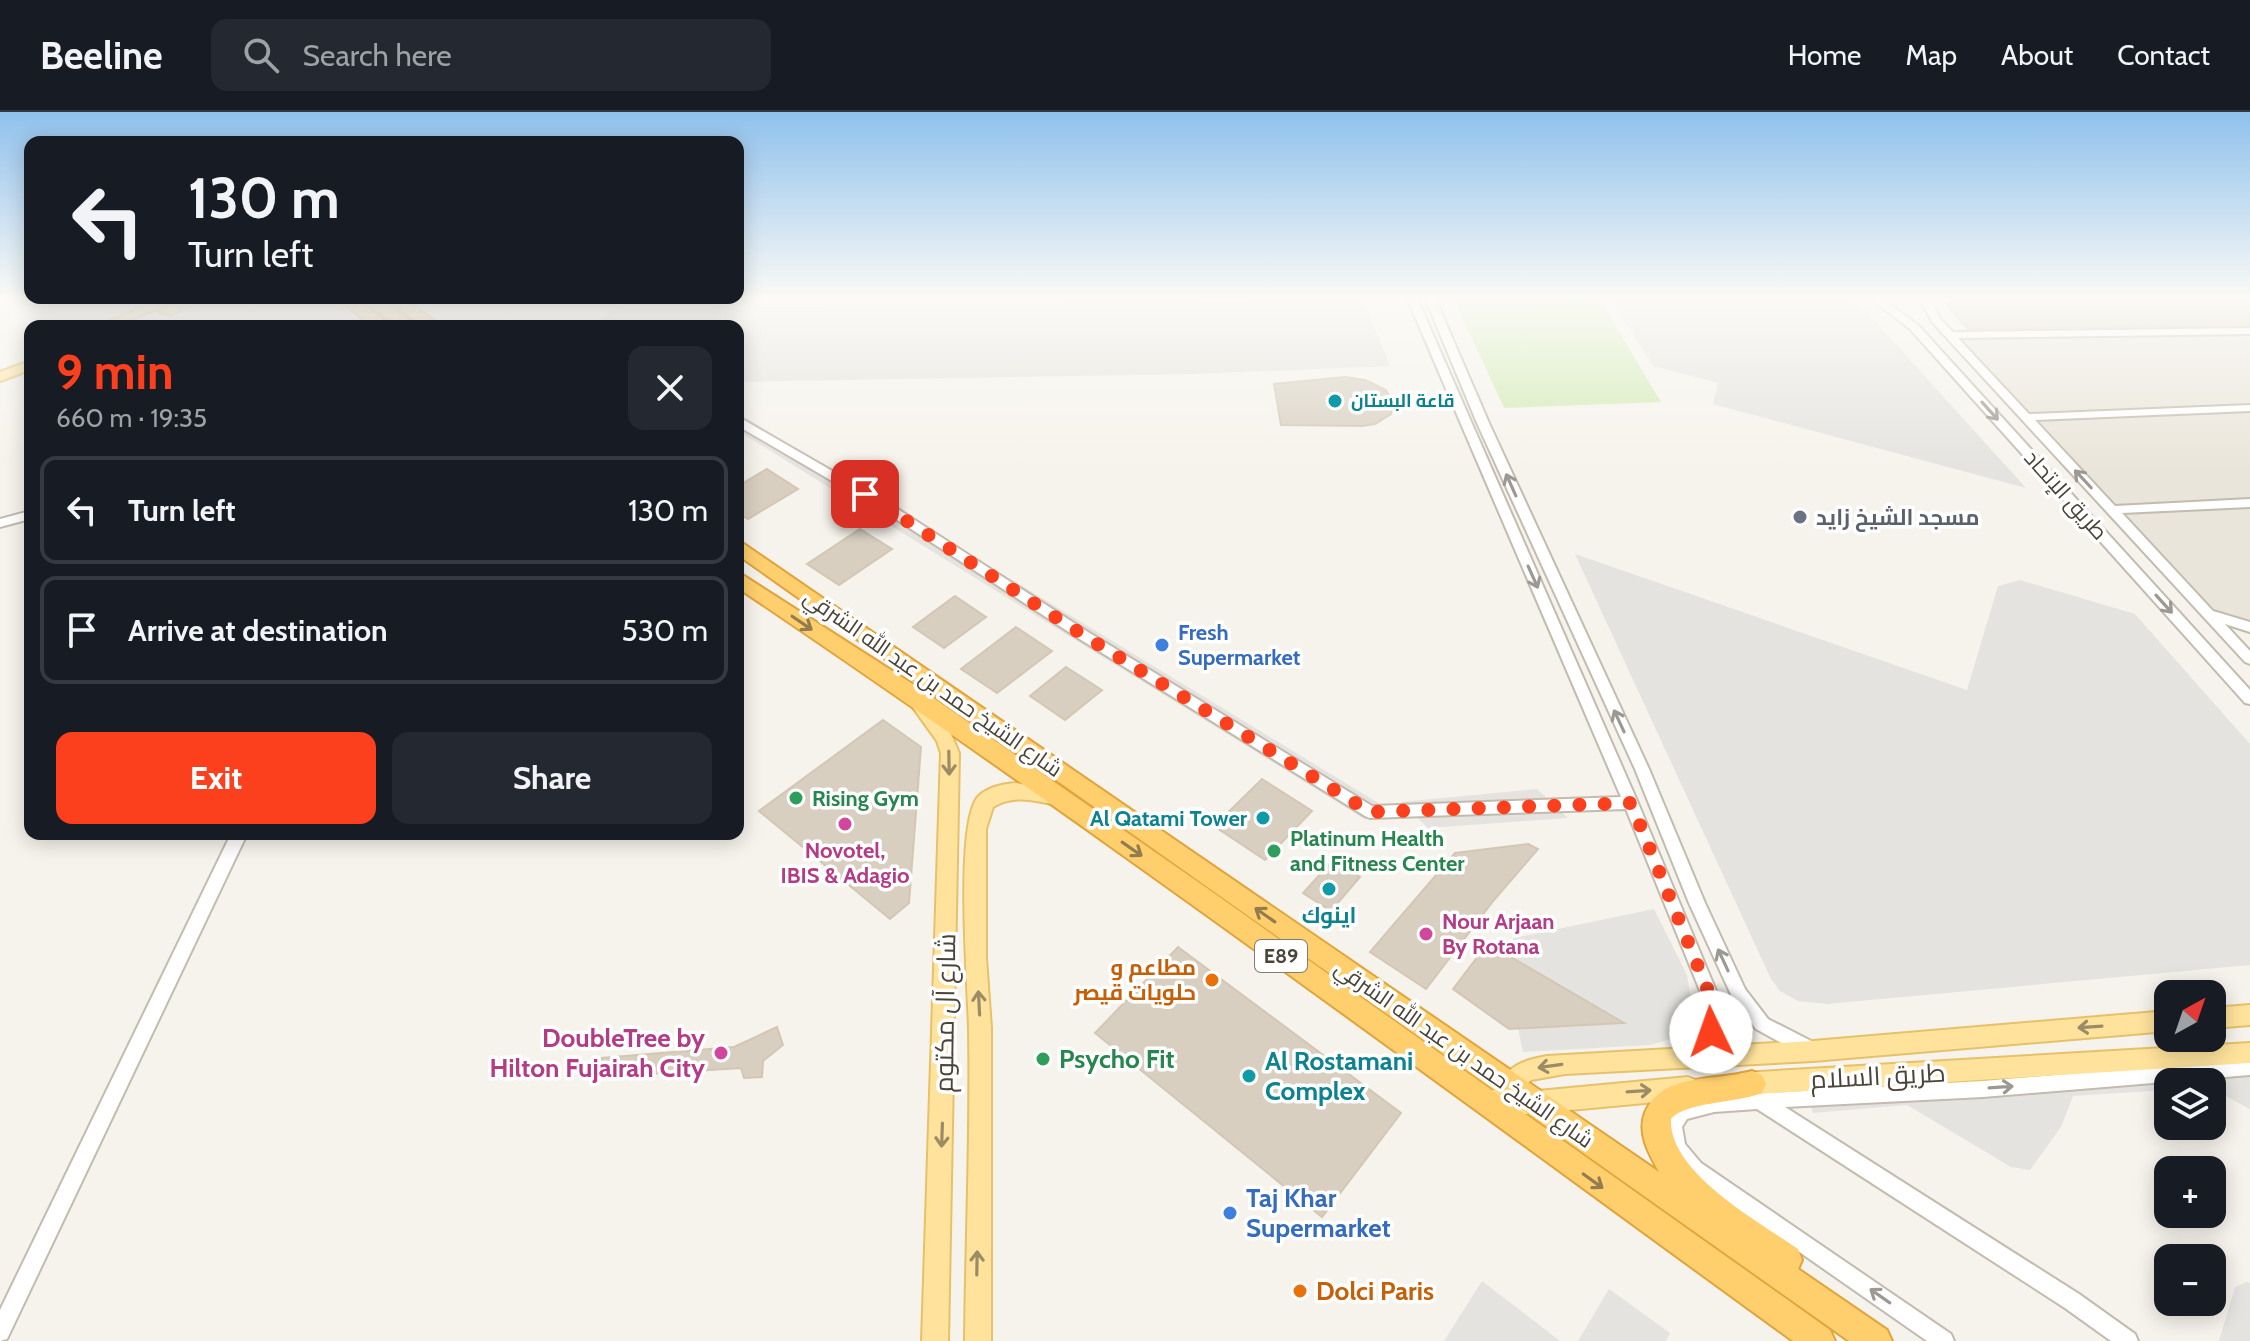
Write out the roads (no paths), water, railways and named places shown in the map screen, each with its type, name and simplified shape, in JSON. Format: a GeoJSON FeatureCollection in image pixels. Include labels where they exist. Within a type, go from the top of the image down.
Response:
{"type":"FeatureCollection","features":[{"type":"Feature","properties":{"kind":"highway","name":"شارع الشيخ حمد بن عبد الله الشرقي"},"geometry":{"type":"LineString","coordinates":[[744,549],[1477,1062],[1516,1096],[1876,1341]]}},
{"type":"Feature","properties":{"kind":"highway","name":"شارع الشيخ حمد بن عبد الله الشرقي"},"geometry":{"type":"LineString","coordinates":[[744,583],[914,696],[1819,1341]]}},
{"type":"Feature","properties":{"kind":"highway"},"geometry":{"type":"LineString","coordinates":[[1270,948],[1296,958],[1476,1083],[1486,1075],[1477,1062]]}},
{"type":"Feature","properties":{"kind":"highway"},"geometry":{"type":"LineString","coordinates":[[1756,1092],[1733,1091],[1675,1098],[1664,1105],[1655,1126],[1660,1149],[1687,1185],[1824,1289],[1883,1341]]}},
{"type":"Feature","properties":{"kind":"highway"},"geometry":{"type":"LineString","coordinates":[[1548,1148],[1541,1132],[1550,1127],[1760,1272],[1844,1318]]}},
{"type":"Feature","properties":{"kind":"main road"},"geometry":{"type":"LineString","coordinates":[[0,367],[24,357]]}},
{"type":"Feature","properties":{"kind":"main road"},"geometry":{"type":"LineString","coordinates":[[0,377],[24,367]]}},
{"type":"Feature","properties":{"kind":"main road","name":"شارع آل مكتوم"},"geometry":{"type":"LineString","coordinates":[[914,696],[949,747],[935,1341]]}},
{"type":"Feature","properties":{"kind":"main road","name":"شارع آل مكتوم"},"geometry":{"type":"LineString","coordinates":[[978,1341],[980,1028],[975,856],[978,816],[991,797],[1016,790],[1060,799]]}},
{"type":"Feature","properties":{"kind":"main road"},"geometry":{"type":"LineString","coordinates":[[948,847],[962,842],[970,847],[975,856]]}},
{"type":"Feature","properties":{"kind":"main road"},"geometry":{"type":"LineString","coordinates":[[2226,1017],[2250,1015]]}},
{"type":"Feature","properties":{"kind":"main road","name":"طريق السلام"},"geometry":{"type":"LineString","coordinates":[[1516,1096],[1516,1075],[1544,1066],[1813,1051],[2154,1022]]}},
{"type":"Feature","properties":{"kind":"main road","name":"طريق السلام"},"geometry":{"type":"LineString","coordinates":[[1475,1096],[1756,1092],[2085,1072],[2250,1053]]}},
{"type":"Feature","properties":{"kind":"main road"},"geometry":{"type":"LineString","coordinates":[[1516,1096],[1518,1127]]}},
{"type":"Feature","properties":{"kind":"street"},"geometry":{"type":"LineString","coordinates":[[1437,355],[1631,803],[1711,998],[1712,1024],[1702,1055]]}},
{"type":"Feature","properties":{"kind":"street"},"geometry":{"type":"LineString","coordinates":[[1454,355],[1642,769],[1739,994],[1750,1011],[1777,1034],[1813,1051]]}},
{"type":"Feature","properties":{"kind":"street","name":"طريق اﻹتحاد"},"geometry":{"type":"LineString","coordinates":[[1940,355],[2250,699]]}},
{"type":"Feature","properties":{"kind":"street","name":"طريق اﻹتحاد"},"geometry":{"type":"LineString","coordinates":[[1969,355],[2111,510],[2247,650]]}},
{"type":"Feature","properties":{"kind":"street"},"geometry":{"type":"LineString","coordinates":[[1445,374],[1453,372],[1464,379]]}},
{"type":"Feature","properties":{"kind":"street"},"geometry":{"type":"LineString","coordinates":[[2026,417],[2250,408]]}},
{"type":"Feature","properties":{"kind":"street"},"geometry":{"type":"LineString","coordinates":[[744,424],[889,509],[1083,635],[1370,812],[1631,803]]}},
{"type":"Feature","properties":{"kind":"street"},"geometry":{"type":"LineString","coordinates":[[2111,510],[2250,503]]}},
{"type":"Feature","properties":{"kind":"street"},"geometry":{"type":"LineString","coordinates":[[1505,515],[1518,527],[1529,524]]}},
{"type":"Feature","properties":{"kind":"street"},"geometry":{"type":"LineString","coordinates":[[0,523],[24,517]]}},
{"type":"Feature","properties":{"kind":"street"},"geometry":{"type":"LineString","coordinates":[[2209,613],[2250,627]]}},
{"type":"Feature","properties":{"kind":"street"},"geometry":{"type":"LineString","coordinates":[[1562,648],[1576,647],[1588,654]]}},
{"type":"Feature","properties":{"kind":"street"},"geometry":{"type":"LineString","coordinates":[[0,1332],[236,840]]}},
{"type":"Feature","properties":{"kind":"street"},"geometry":{"type":"LineString","coordinates":[[1668,890],[1675,900],[1686,905],[1694,895]]}},
{"type":"Feature","properties":{"kind":"street"},"geometry":{"type":"LineString","coordinates":[[2085,1072],[2250,1067]]}},
{"type":"Feature","properties":{"kind":"street"},"geometry":{"type":"LineString","coordinates":[[1944,1341],[1695,1169],[1680,1154],[1672,1135],[1674,1123],[1682,1112],[1756,1092],[1798,1124],[2128,1341]]}},
{"type":"Feature","properties":{"kind":"place","name":"قاعة البستان"},"geometry":{"type":"Point","coordinates":[1335,401]}},
{"type":"Feature","properties":{"kind":"place","name":"مسجد الشيخ زايد"},"geometry":{"type":"Point","coordinates":[1800,517]}},
{"type":"Feature","properties":{"kind":"place","name":"Fresh Supermarket"},"geometry":{"type":"Point","coordinates":[1162,645]}},
{"type":"Feature","properties":{"kind":"place","name":"Rising Gym"},"geometry":{"type":"Point","coordinates":[796,798]}},
{"type":"Feature","properties":{"kind":"place","name":"Al Qatami Tower"},"geometry":{"type":"Point","coordinates":[1263,818]}},
{"type":"Feature","properties":{"kind":"place","name":"Novotel, IBIS & Adagio"},"geometry":{"type":"Point","coordinates":[845,824]}},
{"type":"Feature","properties":{"kind":"place","name":"Platinum Health and Fitness Center"},"geometry":{"type":"Point","coordinates":[1274,851]}},
{"type":"Feature","properties":{"kind":"place","name":"اينوك"},"geometry":{"type":"Point","coordinates":[1329,889]}},
{"type":"Feature","properties":{"kind":"place","name":"Nour Arjaan By Rotana"},"geometry":{"type":"Point","coordinates":[1426,934]}},
{"type":"Feature","properties":{"kind":"place","name":"مطاعم و حلويات قيصر"},"geometry":{"type":"Point","coordinates":[1212,980]}},
{"type":"Feature","properties":{"kind":"place","name":"DoubleTree by Hilton Fujairah City"},"geometry":{"type":"Point","coordinates":[721,1053]}},
{"type":"Feature","properties":{"kind":"place","name":"Psycho Fit"},"geometry":{"type":"Point","coordinates":[1043,1059]}},
{"type":"Feature","properties":{"kind":"place","name":"Al Rostamani Complex"},"geometry":{"type":"Point","coordinates":[1249,1076]}},
{"type":"Feature","properties":{"kind":"place","name":"Taj Khar Supermarket"},"geometry":{"type":"Point","coordinates":[1230,1213]}},
{"type":"Feature","properties":{"kind":"place","name":"Dolci Paris"},"geometry":{"type":"Point","coordinates":[1300,1291]}}]}
